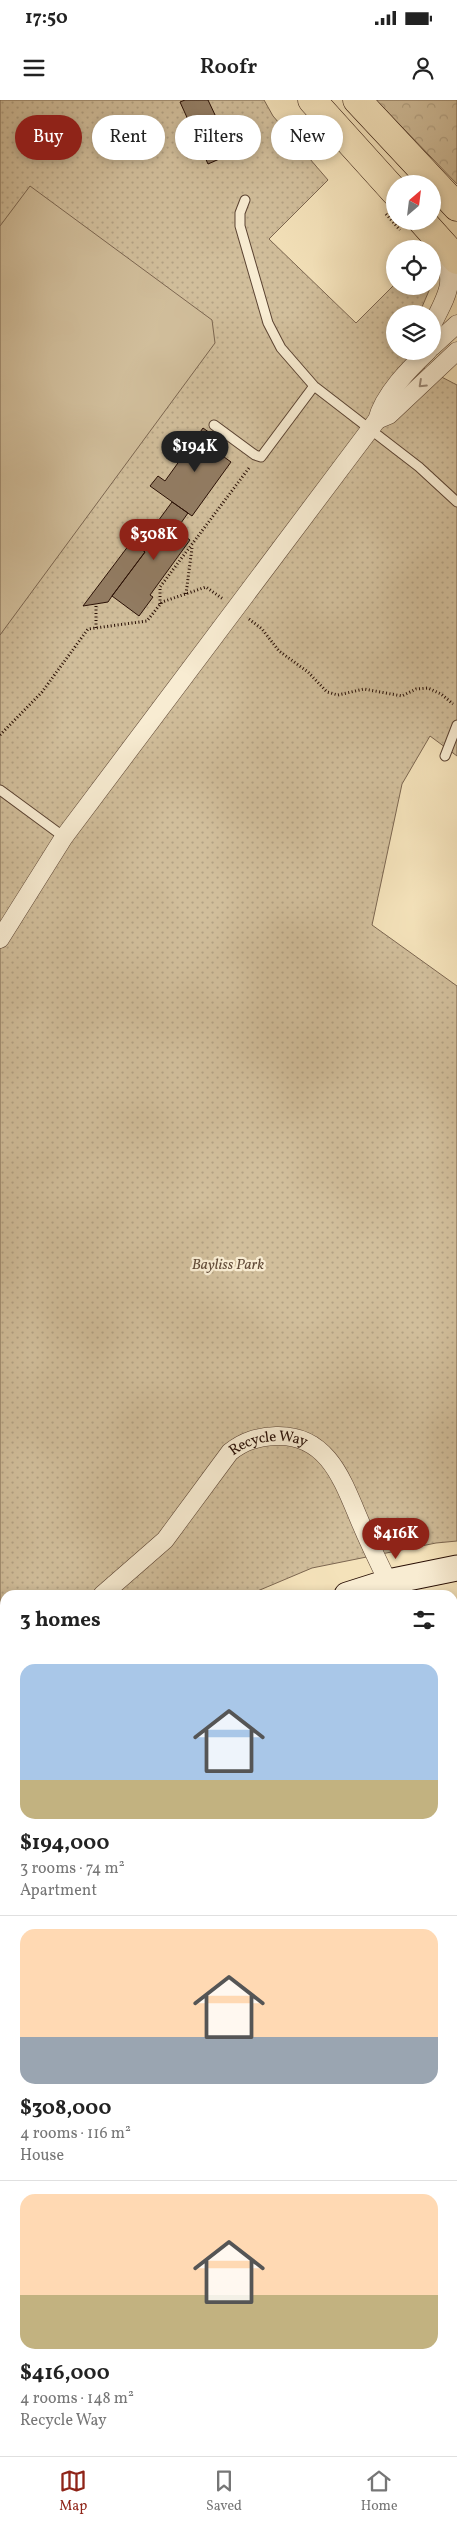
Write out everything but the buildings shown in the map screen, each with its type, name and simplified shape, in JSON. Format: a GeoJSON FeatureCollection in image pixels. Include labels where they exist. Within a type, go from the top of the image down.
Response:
{"type":"FeatureCollection","features":[{"type":"Feature","properties":{"kind":"main road"},"geometry":{"type":"LineString","coordinates":[[312,100],[386,182]]}},
{"type":"Feature","properties":{"kind":"main road"},"geometry":{"type":"LineString","coordinates":[[357,100],[457,207]]}},
{"type":"Feature","properties":{"kind":"main road"},"geometry":{"type":"LineString","coordinates":[[430,230],[457,260]]}},
{"type":"Feature","properties":{"kind":"street"},"geometry":{"type":"LineString","coordinates":[[430,230],[448,264],[450,285],[441,305]]}},
{"type":"Feature","properties":{"kind":"street"},"geometry":{"type":"LineString","coordinates":[[441,339],[457,324]]}},
{"type":"Feature","properties":{"kind":"street"},"geometry":{"type":"LineString","coordinates":[[373,425],[390,414],[450,363],[457,351]]}},
{"type":"Feature","properties":{"kind":"street"},"geometry":{"type":"LineString","coordinates":[[0,939],[64,837],[373,425],[380,408],[416,360]]}},
{"type":"Feature","properties":{"kind":"street","name":"Recycle Way"},"geometry":{"type":"LineString","coordinates":[[108,1590],[164,1540],[230,1452],[243,1442],[263,1437],[290,1436],[317,1447],[338,1472],[388,1582]]}},
{"type":"Feature","properties":{"kind":"street"},"geometry":{"type":"LineString","coordinates":[[363,1590],[388,1582],[457,1568]]}},
{"type":"Feature","properties":{"kind":"lane"},"geometry":{"type":"LineString","coordinates":[[245,200],[240,213],[240,226],[268,324],[281,348],[314,386],[373,425],[457,502]]}},
{"type":"Feature","properties":{"kind":"lane"},"geometry":{"type":"LineString","coordinates":[[214,425],[261,457],[314,386]]}},
{"type":"Feature","properties":{"kind":"lane"},"geometry":{"type":"LineString","coordinates":[[445,756],[457,725]]}},
{"type":"Feature","properties":{"kind":"lane"},"geometry":{"type":"LineString","coordinates":[[0,790],[64,837]]}},
{"type":"Feature","properties":{"kind":"path"},"geometry":{"type":"LineString","coordinates":[[160,605],[160,587],[258,456]]}},
{"type":"Feature","properties":{"kind":"path"},"geometry":{"type":"LineString","coordinates":[[186,594],[192,545]]}},
{"type":"Feature","properties":{"kind":"path"},"geometry":{"type":"LineString","coordinates":[[0,736],[42,692],[88,629],[148,621],[162,602],[206,587],[226,602]]}},
{"type":"Feature","properties":{"kind":"path"},"geometry":{"type":"LineString","coordinates":[[96,604],[96,628]]}},
{"type":"Feature","properties":{"kind":"path"},"geometry":{"type":"LineString","coordinates":[[245,616],[262,629],[279,651],[308,672],[327,692],[338,695],[364,690],[402,696],[416,689],[428,688],[442,694],[453,704]]}},
{"type":"Feature","properties":{"kind":"green space","name":"Bayliss Park"},"geometry":{"type":"Polygon","coordinates":[[[0,100],[264,100],[272,115],[271,160],[311,160],[328,180],[269,239],[356,323],[386,293],[386,295],[427,295],[423,305],[386,305],[386,360],[409,360],[457,385],[457,756],[430,736],[402,784],[372,925],[457,986],[457,1541],[436,1543],[312,1568],[260,1590],[0,1590],[0,100]]]}},
{"type":"Feature","properties":{"kind":"green space"},"geometry":{"type":"Polygon","coordinates":[[[376,100],[457,100],[457,184],[376,100]]]}},
{"type":"Feature","properties":{"kind":"green space"},"geometry":{"type":"Polygon","coordinates":[[[30,186],[212,320],[215,343],[0,635],[0,226],[30,186]]]}}]}
